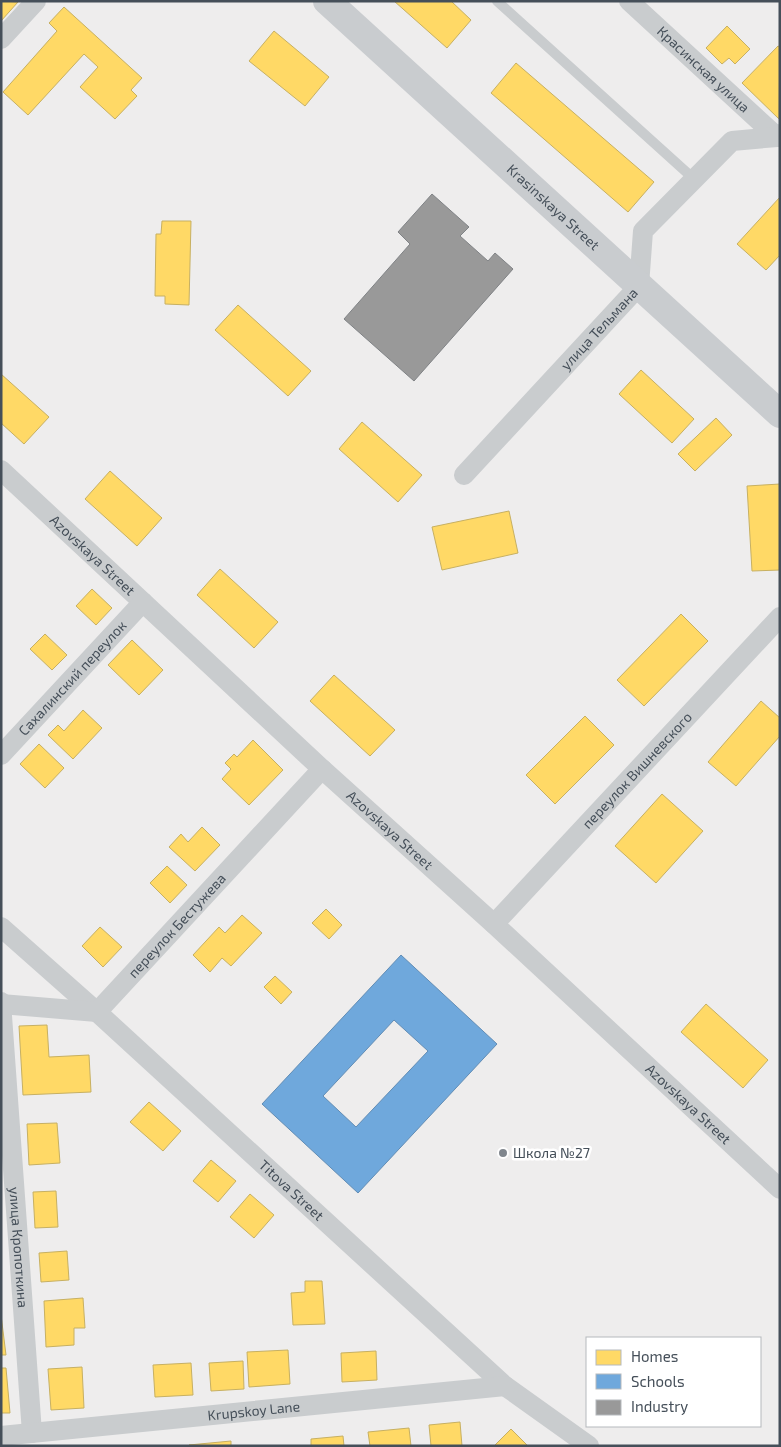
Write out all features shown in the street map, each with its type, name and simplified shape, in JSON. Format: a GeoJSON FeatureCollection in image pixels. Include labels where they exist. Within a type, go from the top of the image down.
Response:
{"type":"FeatureCollection","features":[{"type":"Feature","properties":{"kind":"main road","name":"Krasinskaya Street"},"geometry":{"type":"LineString","coordinates":[[327,1],[780,414]]}},
{"type":"Feature","properties":{"kind":"street"},"geometry":{"type":"LineString","coordinates":[[1,39],[36,1]]}},
{"type":"Feature","properties":{"kind":"street","name":"Красинская улица"},"geometry":{"type":"LineString","coordinates":[[629,1],[778,136]]}},
{"type":"Feature","properties":{"kind":"street","name":"улица Тельмана"},"geometry":{"type":"LineString","coordinates":[[464,475],[639,286],[643,231],[732,141],[778,136]]}},
{"type":"Feature","properties":{"kind":"street","name":"Azovskaya Street"},"geometry":{"type":"LineString","coordinates":[[1,470],[322,769],[494,924],[780,1189]]}},
{"type":"Feature","properties":{"kind":"street","name":"Сахалинский переулок"},"geometry":{"type":"LineString","coordinates":[[1,755],[144,602]]}},
{"type":"Feature","properties":{"kind":"street","name":"переулок Вишневского"},"geometry":{"type":"LineString","coordinates":[[494,924],[780,617]]}},
{"type":"Feature","properties":{"kind":"street","name":"переулок Бестужева"},"geometry":{"type":"LineString","coordinates":[[97,1012],[322,769]]}},
{"type":"Feature","properties":{"kind":"street","name":"Titova Street"},"geometry":{"type":"LineString","coordinates":[[1,927],[97,1012],[505,1386],[589,1446]]}},
{"type":"Feature","properties":{"kind":"street"},"geometry":{"type":"LineString","coordinates":[[1,1003],[97,1012]]}},
{"type":"Feature","properties":{"kind":"street","name":"улица Кропоткина"},"geometry":{"type":"LineString","coordinates":[[1,1003],[32,1433]]}},
{"type":"Feature","properties":{"kind":"street","name":"Krupskoy Lane"},"geometry":{"type":"LineString","coordinates":[[1,1436],[505,1386]]}},
{"type":"Feature","properties":{"kind":"lane"},"geometry":{"type":"LineString","coordinates":[[496,1],[694,179]]}},
{"type":"Feature","properties":{"kind":"building: Homes"},"geometry":{"type":"Polygon","coordinates":[[[1,1],[18,2],[1,21],[1,1]]]}},
{"type":"Feature","properties":{"kind":"building: Homes"},"geometry":{"type":"Polygon","coordinates":[[[394,1],[451,1],[471,20],[447,48],[394,1]]]}},
{"type":"Feature","properties":{"kind":"building: Homes"},"geometry":{"type":"Polygon","coordinates":[[[64,7],[142,78],[131,90],[137,96],[115,119],[80,87],[98,67],[84,54],[28,115],[3,92],[57,31],[49,23],[64,7]]]}},
{"type":"Feature","properties":{"kind":"building: Homes"},"geometry":{"type":"Polygon","coordinates":[[[727,26],[750,49],[735,64],[729,58],[722,64],[706,48],[727,26]]]}},
{"type":"Feature","properties":{"kind":"building: Homes"},"geometry":{"type":"Polygon","coordinates":[[[274,31],[329,77],[305,106],[249,61],[274,31]]]}},
{"type":"Feature","properties":{"kind":"building: Homes"},"geometry":{"type":"Polygon","coordinates":[[[778,46],[780,47],[779,119],[742,83],[778,46]]]}},
{"type":"Feature","properties":{"kind":"building: Homes"},"geometry":{"type":"Polygon","coordinates":[[[516,63],[654,182],[628,212],[491,93],[516,63]]]}},
{"type":"Feature","properties":{"kind":"building: Homes"},"geometry":{"type":"Polygon","coordinates":[[[780,197],[780,255],[766,270],[737,244],[780,197]]]}},
{"type":"Feature","properties":{"kind":"building: Homes"},"geometry":{"type":"Polygon","coordinates":[[[162,221],[191,221],[189,305],[165,304],[165,296],[155,296],[156,234],[161,234],[162,221]]]}},
{"type":"Feature","properties":{"kind":"building: Homes"},"geometry":{"type":"Polygon","coordinates":[[[238,305],[311,371],[288,396],[215,330],[238,305]]]}},
{"type":"Feature","properties":{"kind":"building: Homes"},"geometry":{"type":"Polygon","coordinates":[[[641,370],[694,419],[672,443],[619,394],[641,370]]]}},
{"type":"Feature","properties":{"kind":"building: Homes"},"geometry":{"type":"Polygon","coordinates":[[[1,374],[49,417],[24,444],[1,423],[1,374]]]}},
{"type":"Feature","properties":{"kind":"building: Homes"},"geometry":{"type":"Polygon","coordinates":[[[716,418],[732,435],[695,471],[678,454],[716,418]]]}},
{"type":"Feature","properties":{"kind":"building: Homes"},"geometry":{"type":"Polygon","coordinates":[[[362,422],[422,475],[398,502],[339,449],[362,422]]]}},
{"type":"Feature","properties":{"kind":"building: Homes"},"geometry":{"type":"Polygon","coordinates":[[[110,471],[162,518],[137,546],[85,499],[110,471]]]}},
{"type":"Feature","properties":{"kind":"building: Homes"},"geometry":{"type":"Polygon","coordinates":[[[780,484],[780,570],[752,571],[747,486],[780,484]]]}},
{"type":"Feature","properties":{"kind":"building: Homes"},"geometry":{"type":"Polygon","coordinates":[[[509,511],[518,553],[442,570],[432,527],[509,511]]]}},
{"type":"Feature","properties":{"kind":"building: Homes"},"geometry":{"type":"Polygon","coordinates":[[[220,569],[278,622],[254,648],[197,595],[220,569]]]}},
{"type":"Feature","properties":{"kind":"building: Homes"},"geometry":{"type":"Polygon","coordinates":[[[92,589],[112,608],[96,625],[76,606],[92,589]]]}},
{"type":"Feature","properties":{"kind":"building: Homes"},"geometry":{"type":"Polygon","coordinates":[[[681,614],[708,641],[644,706],[617,680],[681,614]]]}},
{"type":"Feature","properties":{"kind":"building: Homes"},"geometry":{"type":"Polygon","coordinates":[[[45,634],[67,655],[52,670],[30,649],[45,634]]]}},
{"type":"Feature","properties":{"kind":"building: Homes"},"geometry":{"type":"Polygon","coordinates":[[[132,640],[163,670],[139,695],[108,665],[132,640]]]}},
{"type":"Feature","properties":{"kind":"building: Homes"},"geometry":{"type":"Polygon","coordinates":[[[334,675],[395,730],[370,756],[310,701],[334,675]]]}},
{"type":"Feature","properties":{"kind":"building: Homes"},"geometry":{"type":"Polygon","coordinates":[[[761,701],[780,718],[780,736],[736,786],[708,762],[761,701]]]}},
{"type":"Feature","properties":{"kind":"building: Homes"},"geometry":{"type":"Polygon","coordinates":[[[83,710],[102,728],[73,759],[48,735],[58,725],[64,731],[83,710]]]}},
{"type":"Feature","properties":{"kind":"building: Homes"},"geometry":{"type":"Polygon","coordinates":[[[585,716],[614,745],[555,804],[526,775],[585,716]]]}},
{"type":"Feature","properties":{"kind":"building: Homes"},"geometry":{"type":"Polygon","coordinates":[[[253,740],[283,770],[249,805],[222,779],[231,769],[225,763],[234,754],[237,757],[253,740]]]}},
{"type":"Feature","properties":{"kind":"building: Homes"},"geometry":{"type":"Polygon","coordinates":[[[39,744],[64,768],[45,788],[20,764],[39,744]]]}},
{"type":"Feature","properties":{"kind":"building: Homes"},"geometry":{"type":"Polygon","coordinates":[[[662,794],[703,831],[656,883],[615,846],[662,794]]]}},
{"type":"Feature","properties":{"kind":"building: Homes"},"geometry":{"type":"Polygon","coordinates":[[[202,827],[220,845],[195,871],[169,847],[181,834],[188,842],[202,827]]]}},
{"type":"Feature","properties":{"kind":"building: Homes"},"geometry":{"type":"Polygon","coordinates":[[[167,866],[187,885],[170,903],[150,883],[167,866]]]}},
{"type":"Feature","properties":{"kind":"building: Homes"},"geometry":{"type":"Polygon","coordinates":[[[326,909],[342,925],[329,939],[312,923],[326,909]]]}},
{"type":"Feature","properties":{"kind":"building: Homes"},"geometry":{"type":"Polygon","coordinates":[[[242,915],[262,933],[231,966],[222,958],[210,972],[193,955],[219,927],[225,933],[242,915]]]}},
{"type":"Feature","properties":{"kind":"building: Homes"},"geometry":{"type":"Polygon","coordinates":[[[100,927],[122,947],[103,967],[82,946],[100,927]]]}},
{"type":"Feature","properties":{"kind":"building: Homes"},"geometry":{"type":"Polygon","coordinates":[[[275,976],[292,992],[281,1004],[264,987],[275,976]]]}},
{"type":"Feature","properties":{"kind":"building: Homes"},"geometry":{"type":"Polygon","coordinates":[[[706,1004],[768,1060],[743,1088],[681,1032],[706,1004]]]}},
{"type":"Feature","properties":{"kind":"building: Homes"},"geometry":{"type":"Polygon","coordinates":[[[47,1025],[49,1057],[89,1055],[91,1092],[23,1095],[19,1026],[47,1025]]]}},
{"type":"Feature","properties":{"kind":"building: Homes"},"geometry":{"type":"Polygon","coordinates":[[[149,1102],[181,1131],[163,1151],[130,1122],[149,1102]]]}},
{"type":"Feature","properties":{"kind":"building: Homes"},"geometry":{"type":"Polygon","coordinates":[[[57,1123],[60,1163],[29,1165],[27,1124],[57,1123]]]}},
{"type":"Feature","properties":{"kind":"building: Homes"},"geometry":{"type":"Polygon","coordinates":[[[211,1160],[236,1181],[218,1202],[193,1181],[211,1160]]]}},
{"type":"Feature","properties":{"kind":"building: Homes"},"geometry":{"type":"Polygon","coordinates":[[[56,1191],[58,1227],[35,1228],[33,1192],[56,1191]]]}},
{"type":"Feature","properties":{"kind":"building: Homes"},"geometry":{"type":"Polygon","coordinates":[[[250,1194],[274,1215],[254,1238],[230,1217],[250,1194]]]}},
{"type":"Feature","properties":{"kind":"building: Homes"},"geometry":{"type":"Polygon","coordinates":[[[67,1251],[69,1280],[41,1282],[39,1253],[67,1251]]]}},
{"type":"Feature","properties":{"kind":"building: Homes"},"geometry":{"type":"Polygon","coordinates":[[[305,1281],[322,1281],[325,1324],[293,1325],[291,1293],[305,1292],[305,1281]]]}},
{"type":"Feature","properties":{"kind":"building: Homes"},"geometry":{"type":"Polygon","coordinates":[[[83,1298],[85,1328],[74,1328],[74,1345],[46,1347],[44,1301],[83,1298]]]}},
{"type":"Feature","properties":{"kind":"building: Homes"},"geometry":{"type":"Polygon","coordinates":[[[1,1315],[6,1355],[1,1355],[1,1315]]]}},
{"type":"Feature","properties":{"kind":"building: Homes"},"geometry":{"type":"Polygon","coordinates":[[[288,1350],[290,1384],[249,1387],[247,1352],[288,1350]]]}},
{"type":"Feature","properties":{"kind":"building: Homes"},"geometry":{"type":"Polygon","coordinates":[[[376,1351],[377,1380],[342,1382],[341,1353],[376,1351]]]}},
{"type":"Feature","properties":{"kind":"building: Homes"},"geometry":{"type":"Polygon","coordinates":[[[243,1361],[244,1389],[211,1391],[209,1363],[243,1361]]]}},
{"type":"Feature","properties":{"kind":"building: Homes"},"geometry":{"type":"Polygon","coordinates":[[[191,1363],[193,1395],[155,1397],[153,1365],[191,1363]]]}},
{"type":"Feature","properties":{"kind":"building: Homes"},"geometry":{"type":"Polygon","coordinates":[[[82,1367],[84,1408],[51,1410],[48,1369],[82,1367]]]}},
{"type":"Feature","properties":{"kind":"building: Homes"},"geometry":{"type":"Polygon","coordinates":[[[1,1368],[6,1368],[10,1413],[1,1413],[1,1368]]]}},
{"type":"Feature","properties":{"kind":"building: Homes"},"geometry":{"type":"Polygon","coordinates":[[[460,1422],[462,1446],[431,1446],[429,1425],[460,1422]]]}},
{"type":"Feature","properties":{"kind":"building: Homes"},"geometry":{"type":"Polygon","coordinates":[[[409,1428],[411,1446],[370,1446],[368,1432],[409,1428]]]}},
{"type":"Feature","properties":{"kind":"building: Homes"},"geometry":{"type":"Polygon","coordinates":[[[511,1429],[528,1446],[494,1446],[511,1429]]]}},
{"type":"Feature","properties":{"kind":"building: Homes"},"geometry":{"type":"Polygon","coordinates":[[[343,1436],[344,1446],[311,1446],[311,1439],[343,1436]]]}},
{"type":"Feature","properties":{"kind":"building: Homes"},"geometry":{"type":"Polygon","coordinates":[[[231,1441],[231,1446],[189,1445],[231,1441]]]}},
{"type":"Feature","properties":{"kind":"building: Schools"},"geometry":{"type":"Polygon","coordinates":[[[401,955],[497,1044],[358,1193],[262,1104],[401,955]],[[394,1020],[323,1096],[356,1127],[428,1051],[394,1020]]]}},
{"type":"Feature","properties":{"kind":"building: Industry"},"geometry":{"type":"Polygon","coordinates":[[[432,194],[469,227],[460,236],[488,261],[495,253],[513,269],[414,381],[344,319],[410,244],[398,232],[432,194]]]}},
{"type":"Feature","properties":{"kind":"place","name":"Школа №27"},"geometry":{"type":"Point","coordinates":[503,1153]}}]}
